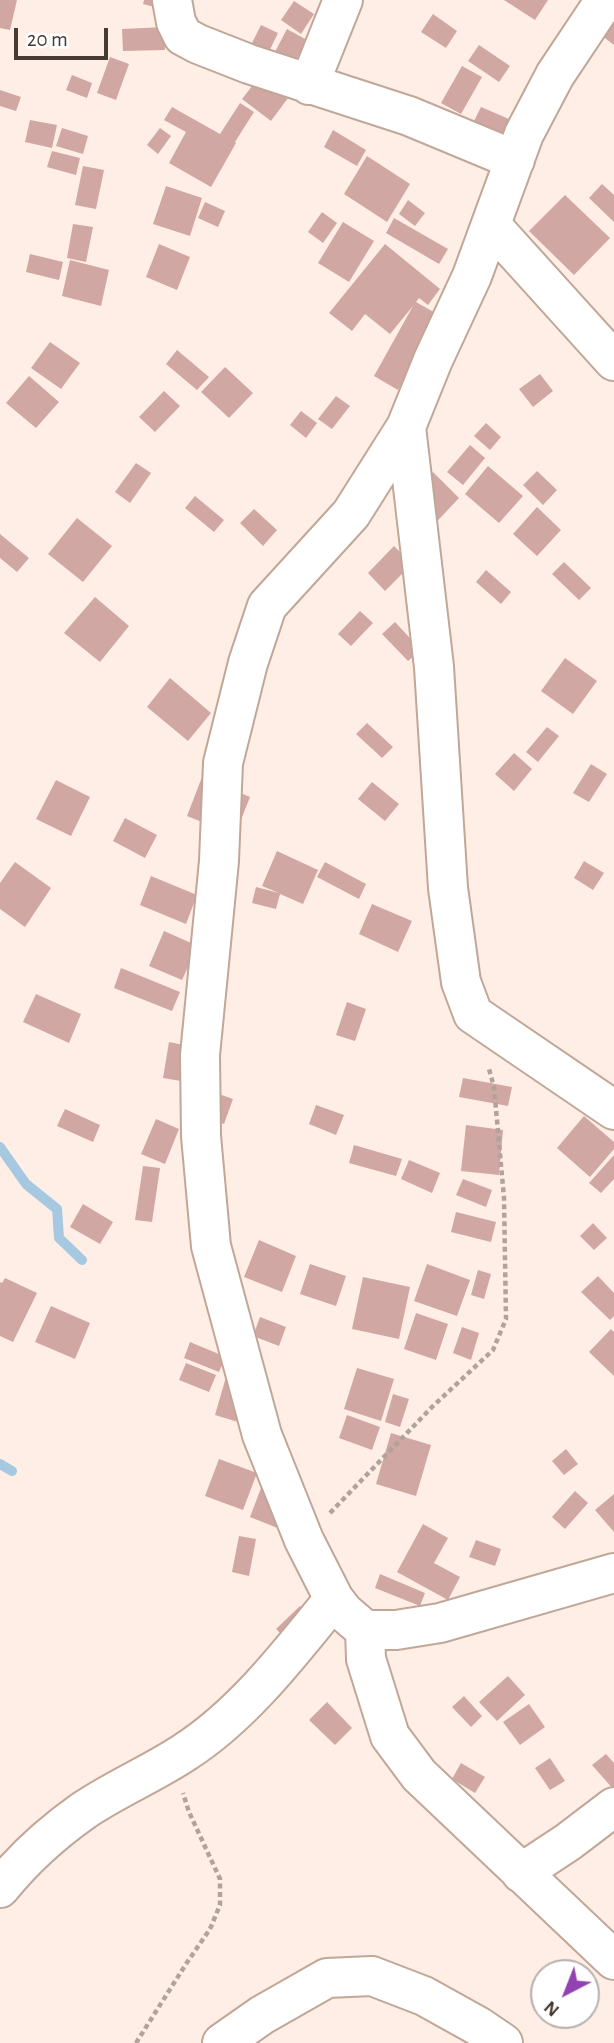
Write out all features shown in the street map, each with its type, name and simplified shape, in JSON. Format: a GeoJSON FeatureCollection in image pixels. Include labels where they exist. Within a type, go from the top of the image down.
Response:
{"type":"FeatureCollection","features":[{"type":"Feature","properties":{"kind":"street"},"geometry":{"type":"LineString","coordinates":[[172,0],[176,22],[183,36],[249,64],[409,116],[514,160]]}},
{"type":"Feature","properties":{"kind":"street"},"geometry":{"type":"LineString","coordinates":[[309,85],[343,0]]}},
{"type":"Feature","properties":{"kind":"street"},"geometry":{"type":"LineString","coordinates":[[605,0],[555,75],[524,134],[472,276],[433,359],[406,427],[351,514],[267,606],[248,663],[223,763],[219,861],[200,1055],[201,1136],[211,1246],[262,1435],[304,1540],[334,1599],[344,1612],[365,1630],[396,1630],[440,1623],[614,1573]]}},
{"type":"Feature","properties":{"kind":"street"},"geometry":{"type":"LineString","coordinates":[[491,225],[614,361]]}},
{"type":"Feature","properties":{"kind":"street"},"geometry":{"type":"LineString","coordinates":[[406,427],[434,667],[448,888],[461,982],[473,1014],[614,1110]]}},
{"type":"Feature","properties":{"kind":"street"},"geometry":{"type":"LineString","coordinates":[[0,1888],[35,1849],[83,1811],[186,1752],[246,1700],[280,1666],[334,1599]]}},
{"type":"Feature","properties":{"kind":"street"},"geometry":{"type":"LineString","coordinates":[[365,1630],[366,1659],[390,1736],[419,1775],[614,1960]]}},
{"type":"Feature","properties":{"kind":"street"},"geometry":{"type":"LineString","coordinates":[[521,1873],[614,1807]]}},
{"type":"Feature","properties":{"kind":"street"},"geometry":{"type":"LineString","coordinates":[[222,2043],[261,2015],[327,1978],[372,1976],[424,1996],[503,2043]]}},
{"type":"Feature","properties":{"kind":"path"},"geometry":{"type":"LineString","coordinates":[[304,1540],[433,1405],[493,1350],[506,1319],[504,1198],[494,1087],[473,1014]]}},
{"type":"Feature","properties":{"kind":"path"},"geometry":{"type":"LineString","coordinates":[[136,2043],[211,1929],[220,1905],[220,1879],[189,1812],[180,1782],[186,1752]]}},
{"type":"Feature","properties":{"kind":"building"},"geometry":{"type":"Polygon","coordinates":[[[0,0],[17,0],[10,30],[0,28],[0,0]]]}},
{"type":"Feature","properties":{"kind":"building"},"geometry":{"type":"Polygon","coordinates":[[[144,0],[169,0],[166,10],[143,4],[144,0]]]}},
{"type":"Feature","properties":{"kind":"building"},"geometry":{"type":"Polygon","coordinates":[[[504,0],[548,0],[535,20],[504,0]]]}},
{"type":"Feature","properties":{"kind":"building"},"geometry":{"type":"Polygon","coordinates":[[[294,1],[314,14],[301,34],[281,20],[294,1]]]}},
{"type":"Feature","properties":{"kind":"building"},"geometry":{"type":"Polygon","coordinates":[[[433,14],[457,31],[446,48],[421,32],[433,14]]]}},
{"type":"Feature","properties":{"kind":"building"},"geometry":{"type":"Polygon","coordinates":[[[614,19],[614,45],[601,35],[614,19]]]}},
{"type":"Feature","properties":{"kind":"building"},"geometry":{"type":"Polygon","coordinates":[[[261,25],[278,33],[262,66],[245,57],[261,25]]]}},
{"type":"Feature","properties":{"kind":"building"},"geometry":{"type":"Polygon","coordinates":[[[164,27],[165,50],[123,51],[122,29],[164,27]]]}},
{"type":"Feature","properties":{"kind":"building"},"geometry":{"type":"Polygon","coordinates":[[[287,29],[307,40],[287,76],[268,65],[287,29]]]}},
{"type":"Feature","properties":{"kind":"building"},"geometry":{"type":"Polygon","coordinates":[[[479,45],[510,66],[499,82],[468,61],[479,45]]]}},
{"type":"Feature","properties":{"kind":"building"},"geometry":{"type":"Polygon","coordinates":[[[110,57],[129,64],[116,100],[97,93],[110,57]]]}},
{"type":"Feature","properties":{"kind":"building"},"geometry":{"type":"Polygon","coordinates":[[[462,66],[482,77],[461,114],[441,103],[462,66]]]}},
{"type":"Feature","properties":{"kind":"building"},"geometry":{"type":"Polygon","coordinates":[[[263,72],[291,94],[271,121],[242,99],[263,72]]]}},
{"type":"Feature","properties":{"kind":"building"},"geometry":{"type":"Polygon","coordinates":[[[72,75],[92,83],[87,98],[66,90],[72,75]]]}},
{"type":"Feature","properties":{"kind":"building"},"geometry":{"type":"Polygon","coordinates":[[[0,90],[21,97],[16,111],[0,106],[0,90]]]}},
{"type":"Feature","properties":{"kind":"building"},"geometry":{"type":"Polygon","coordinates":[[[240,103],[254,112],[211,187],[169,163],[186,132],[164,120],[172,107],[220,134],[240,103]]]}},
{"type":"Feature","properties":{"kind":"building"},"geometry":{"type":"Polygon","coordinates":[[[481,107],[509,119],[501,139],[472,125],[481,107]]]}},
{"type":"Feature","properties":{"kind":"building"},"geometry":{"type":"Polygon","coordinates":[[[30,120],[57,125],[52,148],[25,142],[30,120]]]}},
{"type":"Feature","properties":{"kind":"building"},"geometry":{"type":"Polygon","coordinates":[[[62,128],[88,136],[83,154],[56,146],[62,128]]]}},
{"type":"Feature","properties":{"kind":"building"},"geometry":{"type":"Polygon","coordinates":[[[160,128],[171,136],[158,154],[147,145],[160,128]]]}},
{"type":"Feature","properties":{"kind":"building"},"geometry":{"type":"Polygon","coordinates":[[[333,130],[366,150],[357,166],[324,147],[333,130]]]}},
{"type":"Feature","properties":{"kind":"building"},"geometry":{"type":"Polygon","coordinates":[[[52,151],[80,158],[76,175],[47,167],[52,151]]]}},
{"type":"Feature","properties":{"kind":"building"},"geometry":{"type":"Polygon","coordinates":[[[367,156],[410,184],[387,222],[344,194],[367,156]]]}},
{"type":"Feature","properties":{"kind":"building"},"geometry":{"type":"Polygon","coordinates":[[[83,166],[104,170],[96,209],[75,205],[83,166]]]}},
{"type":"Feature","properties":{"kind":"building"},"geometry":{"type":"Polygon","coordinates":[[[602,184],[614,195],[614,222],[589,198],[602,184]]]}},
{"type":"Feature","properties":{"kind":"building"},"geometry":{"type":"Polygon","coordinates":[[[166,186],[202,198],[190,236],[153,224],[166,186]]]}},
{"type":"Feature","properties":{"kind":"building"},"geometry":{"type":"Polygon","coordinates":[[[565,195],[610,238],[574,275],[529,231],[565,195]]]}},
{"type":"Feature","properties":{"kind":"building"},"geometry":{"type":"Polygon","coordinates":[[[408,200],[425,213],[415,226],[399,214],[408,200]]]}},
{"type":"Feature","properties":{"kind":"building"},"geometry":{"type":"Polygon","coordinates":[[[205,202],[225,211],[218,227],[198,218],[205,202]]]}},
{"type":"Feature","properties":{"kind":"building"},"geometry":{"type":"Polygon","coordinates":[[[322,212],[337,223],[323,243],[308,232],[322,212]]]}},
{"type":"Feature","properties":{"kind":"building"},"geometry":{"type":"Polygon","coordinates":[[[394,218],[448,249],[439,264],[386,233],[394,218]]]}},
{"type":"Feature","properties":{"kind":"building"},"geometry":{"type":"Polygon","coordinates":[[[343,222],[374,241],[349,282],[318,263],[343,222]]]}},
{"type":"Feature","properties":{"kind":"building"},"geometry":{"type":"Polygon","coordinates":[[[73,224],[93,227],[86,262],[67,258],[73,224]]]}},
{"type":"Feature","properties":{"kind":"building"},"geometry":{"type":"Polygon","coordinates":[[[159,244],[190,257],[177,290],[146,277],[159,244]]]}},
{"type":"Feature","properties":{"kind":"building"},"geometry":{"type":"Polygon","coordinates":[[[385,244],[440,289],[428,305],[419,298],[416,302],[439,315],[398,390],[374,376],[413,306],[390,334],[365,314],[352,331],[329,313],[385,244]]]}},
{"type":"Feature","properties":{"kind":"building"},"geometry":{"type":"Polygon","coordinates":[[[30,254],[63,262],[59,280],[26,272],[30,254]]]}},
{"type":"Feature","properties":{"kind":"building"},"geometry":{"type":"Polygon","coordinates":[[[70,260],[109,270],[101,306],[62,296],[70,260]]]}},
{"type":"Feature","properties":{"kind":"building"},"geometry":{"type":"Polygon","coordinates":[[[50,342],[80,363],[61,389],[31,368],[50,342]]]}},
{"type":"Feature","properties":{"kind":"building"},"geometry":{"type":"Polygon","coordinates":[[[177,350],[209,377],[197,390],[166,364],[177,350]]]}},
{"type":"Feature","properties":{"kind":"building"},"geometry":{"type":"Polygon","coordinates":[[[225,367],[253,393],[229,418],[201,392],[225,367]]]}},
{"type":"Feature","properties":{"kind":"building"},"geometry":{"type":"Polygon","coordinates":[[[540,374],[553,391],[533,407],[519,389],[540,374]]]}},
{"type":"Feature","properties":{"kind":"building"},"geometry":{"type":"Polygon","coordinates":[[[29,376],[59,402],[36,428],[6,403],[29,376]]]}},
{"type":"Feature","properties":{"kind":"building"},"geometry":{"type":"Polygon","coordinates":[[[164,391],[180,406],[155,432],[139,417],[164,391]]]}},
{"type":"Feature","properties":{"kind":"building"},"geometry":{"type":"Polygon","coordinates":[[[336,396],[350,406],[332,429],[318,419],[336,396]]]}},
{"type":"Feature","properties":{"kind":"building"},"geometry":{"type":"Polygon","coordinates":[[[301,411],[317,423],[306,438],[290,425],[301,411]]]}},
{"type":"Feature","properties":{"kind":"building"},"geometry":{"type":"Polygon","coordinates":[[[486,423],[501,437],[490,450],[474,436],[486,423]]]}},
{"type":"Feature","properties":{"kind":"building"},"geometry":{"type":"Polygon","coordinates":[[[470,445],[485,458],[463,485],[447,472],[470,445]]]}},
{"type":"Feature","properties":{"kind":"building"},"geometry":{"type":"Polygon","coordinates":[[[136,463],[151,473],[130,503],[115,492],[136,463]]]}},
{"type":"Feature","properties":{"kind":"building"},"geometry":{"type":"Polygon","coordinates":[[[488,466],[523,496],[499,523],[465,494],[488,466]]]}},
{"type":"Feature","properties":{"kind":"building"},"geometry":{"type":"Polygon","coordinates":[[[537,471],[557,490],[543,505],[523,485],[537,471]]]}},
{"type":"Feature","properties":{"kind":"building"},"geometry":{"type":"Polygon","coordinates":[[[433,472],[459,498],[426,533],[409,497],[433,472]]]}},
{"type":"Feature","properties":{"kind":"building"},"geometry":{"type":"Polygon","coordinates":[[[195,496],[224,520],[214,532],[185,508],[195,496]]]}},
{"type":"Feature","properties":{"kind":"building"},"geometry":{"type":"Polygon","coordinates":[[[537,507],[561,530],[537,556],[513,534],[537,507]]]}},
{"type":"Feature","properties":{"kind":"building"},"geometry":{"type":"Polygon","coordinates":[[[254,509],[277,530],[263,546],[240,523],[254,509]]]}},
{"type":"Feature","properties":{"kind":"building"},"geometry":{"type":"Polygon","coordinates":[[[77,518],[112,546],[83,582],[48,554],[77,518]]]}},
{"type":"Feature","properties":{"kind":"building"},"geometry":{"type":"Polygon","coordinates":[[[0,534],[29,558],[17,572],[0,558],[0,534]]]}},
{"type":"Feature","properties":{"kind":"building"},"geometry":{"type":"Polygon","coordinates":[[[394,546],[412,564],[385,591],[368,573],[394,546]]]}},
{"type":"Feature","properties":{"kind":"building"},"geometry":{"type":"Polygon","coordinates":[[[564,562],[591,588],[579,600],[552,574],[564,562]]]}},
{"type":"Feature","properties":{"kind":"building"},"geometry":{"type":"Polygon","coordinates":[[[486,570],[511,592],[501,604],[476,582],[486,570]]]}},
{"type":"Feature","properties":{"kind":"building"},"geometry":{"type":"Polygon","coordinates":[[[95,597],[129,626],[100,662],[64,633],[95,597]]]}},
{"type":"Feature","properties":{"kind":"building"},"geometry":{"type":"Polygon","coordinates":[[[360,611],[373,623],[351,646],[338,634],[360,611]]]}},
{"type":"Feature","properties":{"kind":"building"},"geometry":{"type":"Polygon","coordinates":[[[395,622],[421,650],[408,661],[382,634],[395,622]]]}},
{"type":"Feature","properties":{"kind":"building"},"geometry":{"type":"Polygon","coordinates":[[[565,658],[597,681],[573,714],[541,691],[565,658]]]}},
{"type":"Feature","properties":{"kind":"building"},"geometry":{"type":"Polygon","coordinates":[[[170,678],[211,713],[188,741],[147,707],[170,678]]]}},
{"type":"Feature","properties":{"kind":"building"},"geometry":{"type":"Polygon","coordinates":[[[367,723],[393,747],[382,758],[356,734],[367,723]]]}},
{"type":"Feature","properties":{"kind":"building"},"geometry":{"type":"Polygon","coordinates":[[[547,727],[559,736],[538,762],[526,752],[547,727]]]}},
{"type":"Feature","properties":{"kind":"building"},"geometry":{"type":"Polygon","coordinates":[[[514,753],[532,769],[514,791],[495,774],[514,753]]]}},
{"type":"Feature","properties":{"kind":"building"},"geometry":{"type":"Polygon","coordinates":[[[591,764],[607,774],[589,802],[573,793],[591,764]]]}},
{"type":"Feature","properties":{"kind":"building"},"geometry":{"type":"Polygon","coordinates":[[[202,777],[250,797],[235,835],[187,816],[202,777]]]}},
{"type":"Feature","properties":{"kind":"building"},"geometry":{"type":"Polygon","coordinates":[[[56,780],[90,797],[71,836],[36,819],[56,780]]]}},
{"type":"Feature","properties":{"kind":"building"},"geometry":{"type":"Polygon","coordinates":[[[372,782],[399,804],[385,821],[358,799],[372,782]]]}},
{"type":"Feature","properties":{"kind":"building"},"geometry":{"type":"Polygon","coordinates":[[[125,818],[157,835],[145,858],[113,841],[125,818]]]}},
{"type":"Feature","properties":{"kind":"building"},"geometry":{"type":"Polygon","coordinates":[[[277,851],[318,870],[303,904],[280,894],[276,909],[252,903],[256,887],[279,893],[262,886],[277,851]]]}},
{"type":"Feature","properties":{"kind":"building"},"geometry":{"type":"Polygon","coordinates":[[[584,861],[604,873],[593,890],[574,878],[584,861]]]}},
{"type":"Feature","properties":{"kind":"building"},"geometry":{"type":"Polygon","coordinates":[[[15,862],[51,888],[25,927],[0,909],[0,883],[15,862]]]}},
{"type":"Feature","properties":{"kind":"building"},"geometry":{"type":"Polygon","coordinates":[[[325,862],[366,884],[359,899],[317,877],[325,862]]]}},
{"type":"Feature","properties":{"kind":"building"},"geometry":{"type":"Polygon","coordinates":[[[151,876],[197,895],[186,924],[140,905],[151,876]]]}},
{"type":"Feature","properties":{"kind":"building"},"geometry":{"type":"Polygon","coordinates":[[[372,904],[412,921],[398,952],[359,934],[372,904]]]}},
{"type":"Feature","properties":{"kind":"building"},"geometry":{"type":"Polygon","coordinates":[[[164,931],[198,946],[182,980],[149,966],[164,931]]]}},
{"type":"Feature","properties":{"kind":"building"},"geometry":{"type":"Polygon","coordinates":[[[121,968],[180,992],[172,1011],[114,988],[121,968]]]}},
{"type":"Feature","properties":{"kind":"building"},"geometry":{"type":"Polygon","coordinates":[[[36,994],[81,1014],[69,1043],[23,1022],[36,994]]]}},
{"type":"Feature","properties":{"kind":"building"},"geometry":{"type":"Polygon","coordinates":[[[347,1002],[366,1009],[355,1041],[336,1035],[347,1002]]]}},
{"type":"Feature","properties":{"kind":"building"},"geometry":{"type":"Polygon","coordinates":[[[169,1042],[193,1047],[187,1082],[163,1078],[169,1042]]]}},
{"type":"Feature","properties":{"kind":"building"},"geometry":{"type":"Polygon","coordinates":[[[463,1078],[512,1087],[508,1106],[459,1097],[463,1078]]]}},
{"type":"Feature","properties":{"kind":"building"},"geometry":{"type":"Polygon","coordinates":[[[216,1093],[233,1099],[224,1124],[208,1118],[216,1093]]]}},
{"type":"Feature","properties":{"kind":"building"},"geometry":{"type":"Polygon","coordinates":[[[316,1105],[344,1115],[336,1135],[309,1124],[316,1105]]]}},
{"type":"Feature","properties":{"kind":"building"},"geometry":{"type":"Polygon","coordinates":[[[65,1109],[100,1125],[93,1142],[57,1126],[65,1109]]]}},
{"type":"Feature","properties":{"kind":"building"},"geometry":{"type":"Polygon","coordinates":[[[584,1116],[614,1142],[614,1149],[590,1177],[557,1148],[584,1116]]]}},
{"type":"Feature","properties":{"kind":"building"},"geometry":{"type":"Polygon","coordinates":[[[156,1119],[179,1129],[165,1164],[141,1154],[156,1119]]]}},
{"type":"Feature","properties":{"kind":"building"},"geometry":{"type":"Polygon","coordinates":[[[466,1125],[503,1130],[499,1175],[461,1171],[466,1125]]]}},
{"type":"Feature","properties":{"kind":"building"},"geometry":{"type":"Polygon","coordinates":[[[354,1145],[402,1159],[396,1176],[349,1163],[354,1145]]]}},
{"type":"Feature","properties":{"kind":"building"},"geometry":{"type":"Polygon","coordinates":[[[614,1155],[614,1179],[601,1193],[589,1183],[614,1155]]]}},
{"type":"Feature","properties":{"kind":"building"},"geometry":{"type":"Polygon","coordinates":[[[409,1160],[440,1173],[432,1193],[401,1179],[409,1160]]]}},
{"type":"Feature","properties":{"kind":"building"},"geometry":{"type":"Polygon","coordinates":[[[143,1166],[160,1168],[152,1222],[135,1220],[143,1166]]]}},
{"type":"Feature","properties":{"kind":"building"},"geometry":{"type":"Polygon","coordinates":[[[463,1179],[492,1190],[486,1207],[456,1195],[463,1179]]]}},
{"type":"Feature","properties":{"kind":"building"},"geometry":{"type":"Polygon","coordinates":[[[83,1204],[113,1222],[100,1244],[70,1227],[83,1204]]]}},
{"type":"Feature","properties":{"kind":"building"},"geometry":{"type":"Polygon","coordinates":[[[456,1212],[496,1222],[491,1242],[451,1232],[456,1212]]]}},
{"type":"Feature","properties":{"kind":"building"},"geometry":{"type":"Polygon","coordinates":[[[593,1223],[607,1238],[594,1250],[580,1236],[593,1223]]]}},
{"type":"Feature","properties":{"kind":"building"},"geometry":{"type":"Polygon","coordinates":[[[259,1240],[296,1256],[282,1292],[244,1277],[259,1240]]]}},
{"type":"Feature","properties":{"kind":"building"},"geometry":{"type":"Polygon","coordinates":[[[310,1264],[346,1276],[336,1306],[300,1294],[310,1264]]]}},
{"type":"Feature","properties":{"kind":"building"},"geometry":{"type":"Polygon","coordinates":[[[427,1264],[470,1280],[457,1316],[414,1301],[427,1264]]]}},
{"type":"Feature","properties":{"kind":"building"},"geometry":{"type":"Polygon","coordinates":[[[478,1270],[491,1274],[484,1299],[471,1295],[478,1270]]]}},
{"type":"Feature","properties":{"kind":"building"},"geometry":{"type":"Polygon","coordinates":[[[598,1276],[614,1293],[614,1316],[610,1320],[581,1292],[598,1276]]]}},
{"type":"Feature","properties":{"kind":"building"},"geometry":{"type":"Polygon","coordinates":[[[363,1277],[410,1287],[399,1339],[352,1329],[363,1277]]]}},
{"type":"Feature","properties":{"kind":"building"},"geometry":{"type":"Polygon","coordinates":[[[5,1278],[37,1293],[13,1342],[0,1336],[0,1282],[5,1278]]]}},
{"type":"Feature","properties":{"kind":"building"},"geometry":{"type":"Polygon","coordinates":[[[51,1306],[90,1323],[75,1359],[35,1342],[51,1306]]]}},
{"type":"Feature","properties":{"kind":"building"},"geometry":{"type":"Polygon","coordinates":[[[416,1313],[448,1324],[436,1360],[404,1349],[416,1313]]]}},
{"type":"Feature","properties":{"kind":"building"},"geometry":{"type":"Polygon","coordinates":[[[260,1317],[286,1327],[279,1346],[253,1336],[260,1317]]]}},
{"type":"Feature","properties":{"kind":"building"},"geometry":{"type":"Polygon","coordinates":[[[462,1327],[479,1333],[471,1360],[453,1353],[462,1327]]]}},
{"type":"Feature","properties":{"kind":"building"},"geometry":{"type":"Polygon","coordinates":[[[611,1329],[614,1332],[614,1376],[589,1352],[611,1329]]]}},
{"type":"Feature","properties":{"kind":"building"},"geometry":{"type":"Polygon","coordinates":[[[190,1342],[226,1357],[219,1372],[184,1358],[190,1342]]]}},
{"type":"Feature","properties":{"kind":"building"},"geometry":{"type":"Polygon","coordinates":[[[186,1363],[216,1375],[209,1392],[179,1380],[186,1363]]]}},
{"type":"Feature","properties":{"kind":"building"},"geometry":{"type":"Polygon","coordinates":[[[357,1368],[394,1379],[381,1421],[344,1409],[357,1368]]]}},
{"type":"Feature","properties":{"kind":"building"},"geometry":{"type":"Polygon","coordinates":[[[226,1377],[260,1386],[248,1425],[215,1415],[226,1377]]]}},
{"type":"Feature","properties":{"kind":"building"},"geometry":{"type":"Polygon","coordinates":[[[393,1394],[409,1399],[400,1427],[385,1422],[393,1394]]]}},
{"type":"Feature","properties":{"kind":"building"},"geometry":{"type":"Polygon","coordinates":[[[347,1415],[380,1427],[372,1450],[339,1438],[347,1415]]]}},
{"type":"Feature","properties":{"kind":"building"},"geometry":{"type":"Polygon","coordinates":[[[391,1433],[431,1445],[416,1496],[376,1484],[391,1433]]]}},
{"type":"Feature","properties":{"kind":"building"},"geometry":{"type":"Polygon","coordinates":[[[566,1449],[578,1464],[564,1475],[552,1461],[566,1449]]]}},
{"type":"Feature","properties":{"kind":"building"},"geometry":{"type":"Polygon","coordinates":[[[219,1459],[257,1473],[243,1510],[205,1496],[219,1459]]]}},
{"type":"Feature","properties":{"kind":"building"},"geometry":{"type":"Polygon","coordinates":[[[264,1480],[285,1531],[250,1517],[264,1480]]]}},
{"type":"Feature","properties":{"kind":"building"},"geometry":{"type":"Polygon","coordinates":[[[575,1491],[588,1503],[565,1529],[552,1517],[575,1491]]]}},
{"type":"Feature","properties":{"kind":"building"},"geometry":{"type":"Polygon","coordinates":[[[614,1494],[614,1532],[595,1510],[614,1494]]]}},
{"type":"Feature","properties":{"kind":"building"},"geometry":{"type":"Polygon","coordinates":[[[423,1524],[448,1538],[434,1563],[460,1577],[448,1600],[397,1572],[423,1524]]]}},
{"type":"Feature","properties":{"kind":"building"},"geometry":{"type":"Polygon","coordinates":[[[239,1536],[256,1539],[249,1576],[232,1572],[239,1536]]]}},
{"type":"Feature","properties":{"kind":"building"},"geometry":{"type":"Polygon","coordinates":[[[476,1540],[501,1549],[495,1566],[469,1557],[476,1540]]]}},
{"type":"Feature","properties":{"kind":"building"},"geometry":{"type":"Polygon","coordinates":[[[380,1574],[425,1593],[420,1606],[375,1588],[380,1574]]]}},
{"type":"Feature","properties":{"kind":"building"},"geometry":{"type":"Polygon","coordinates":[[[300,1606],[318,1624],[295,1647],[276,1629],[300,1606]]]}},
{"type":"Feature","properties":{"kind":"building"},"geometry":{"type":"Polygon","coordinates":[[[508,1676],[525,1695],[497,1721],[479,1702],[508,1676]]]}},
{"type":"Feature","properties":{"kind":"building"},"geometry":{"type":"Polygon","coordinates":[[[464,1696],[482,1716],[471,1727],[452,1707],[464,1696]]]}},
{"type":"Feature","properties":{"kind":"building"},"geometry":{"type":"Polygon","coordinates":[[[327,1702],[352,1728],[335,1745],[309,1720],[327,1702]]]}},
{"type":"Feature","properties":{"kind":"building"},"geometry":{"type":"Polygon","coordinates":[[[529,1704],[545,1727],[520,1745],[503,1722],[529,1704]]]}},
{"type":"Feature","properties":{"kind":"building"},"geometry":{"type":"Polygon","coordinates":[[[606,1754],[614,1763],[614,1790],[592,1765],[606,1754]]]}},
{"type":"Feature","properties":{"kind":"building"},"geometry":{"type":"Polygon","coordinates":[[[550,1758],[565,1781],[550,1790],[535,1768],[550,1758]]]}},
{"type":"Feature","properties":{"kind":"building"},"geometry":{"type":"Polygon","coordinates":[[[461,1763],[485,1777],[475,1793],[452,1779],[461,1763]]]}},
{"type":"Feature","properties":{"kind":"waterway"},"geometry":{"type":"LineString","coordinates":[[0,1147],[26,1184],[57,1209],[59,1238],[82,1260]]}},
{"type":"Feature","properties":{"kind":"waterway"},"geometry":{"type":"LineString","coordinates":[[0,1464],[12,1471]]}}]}
